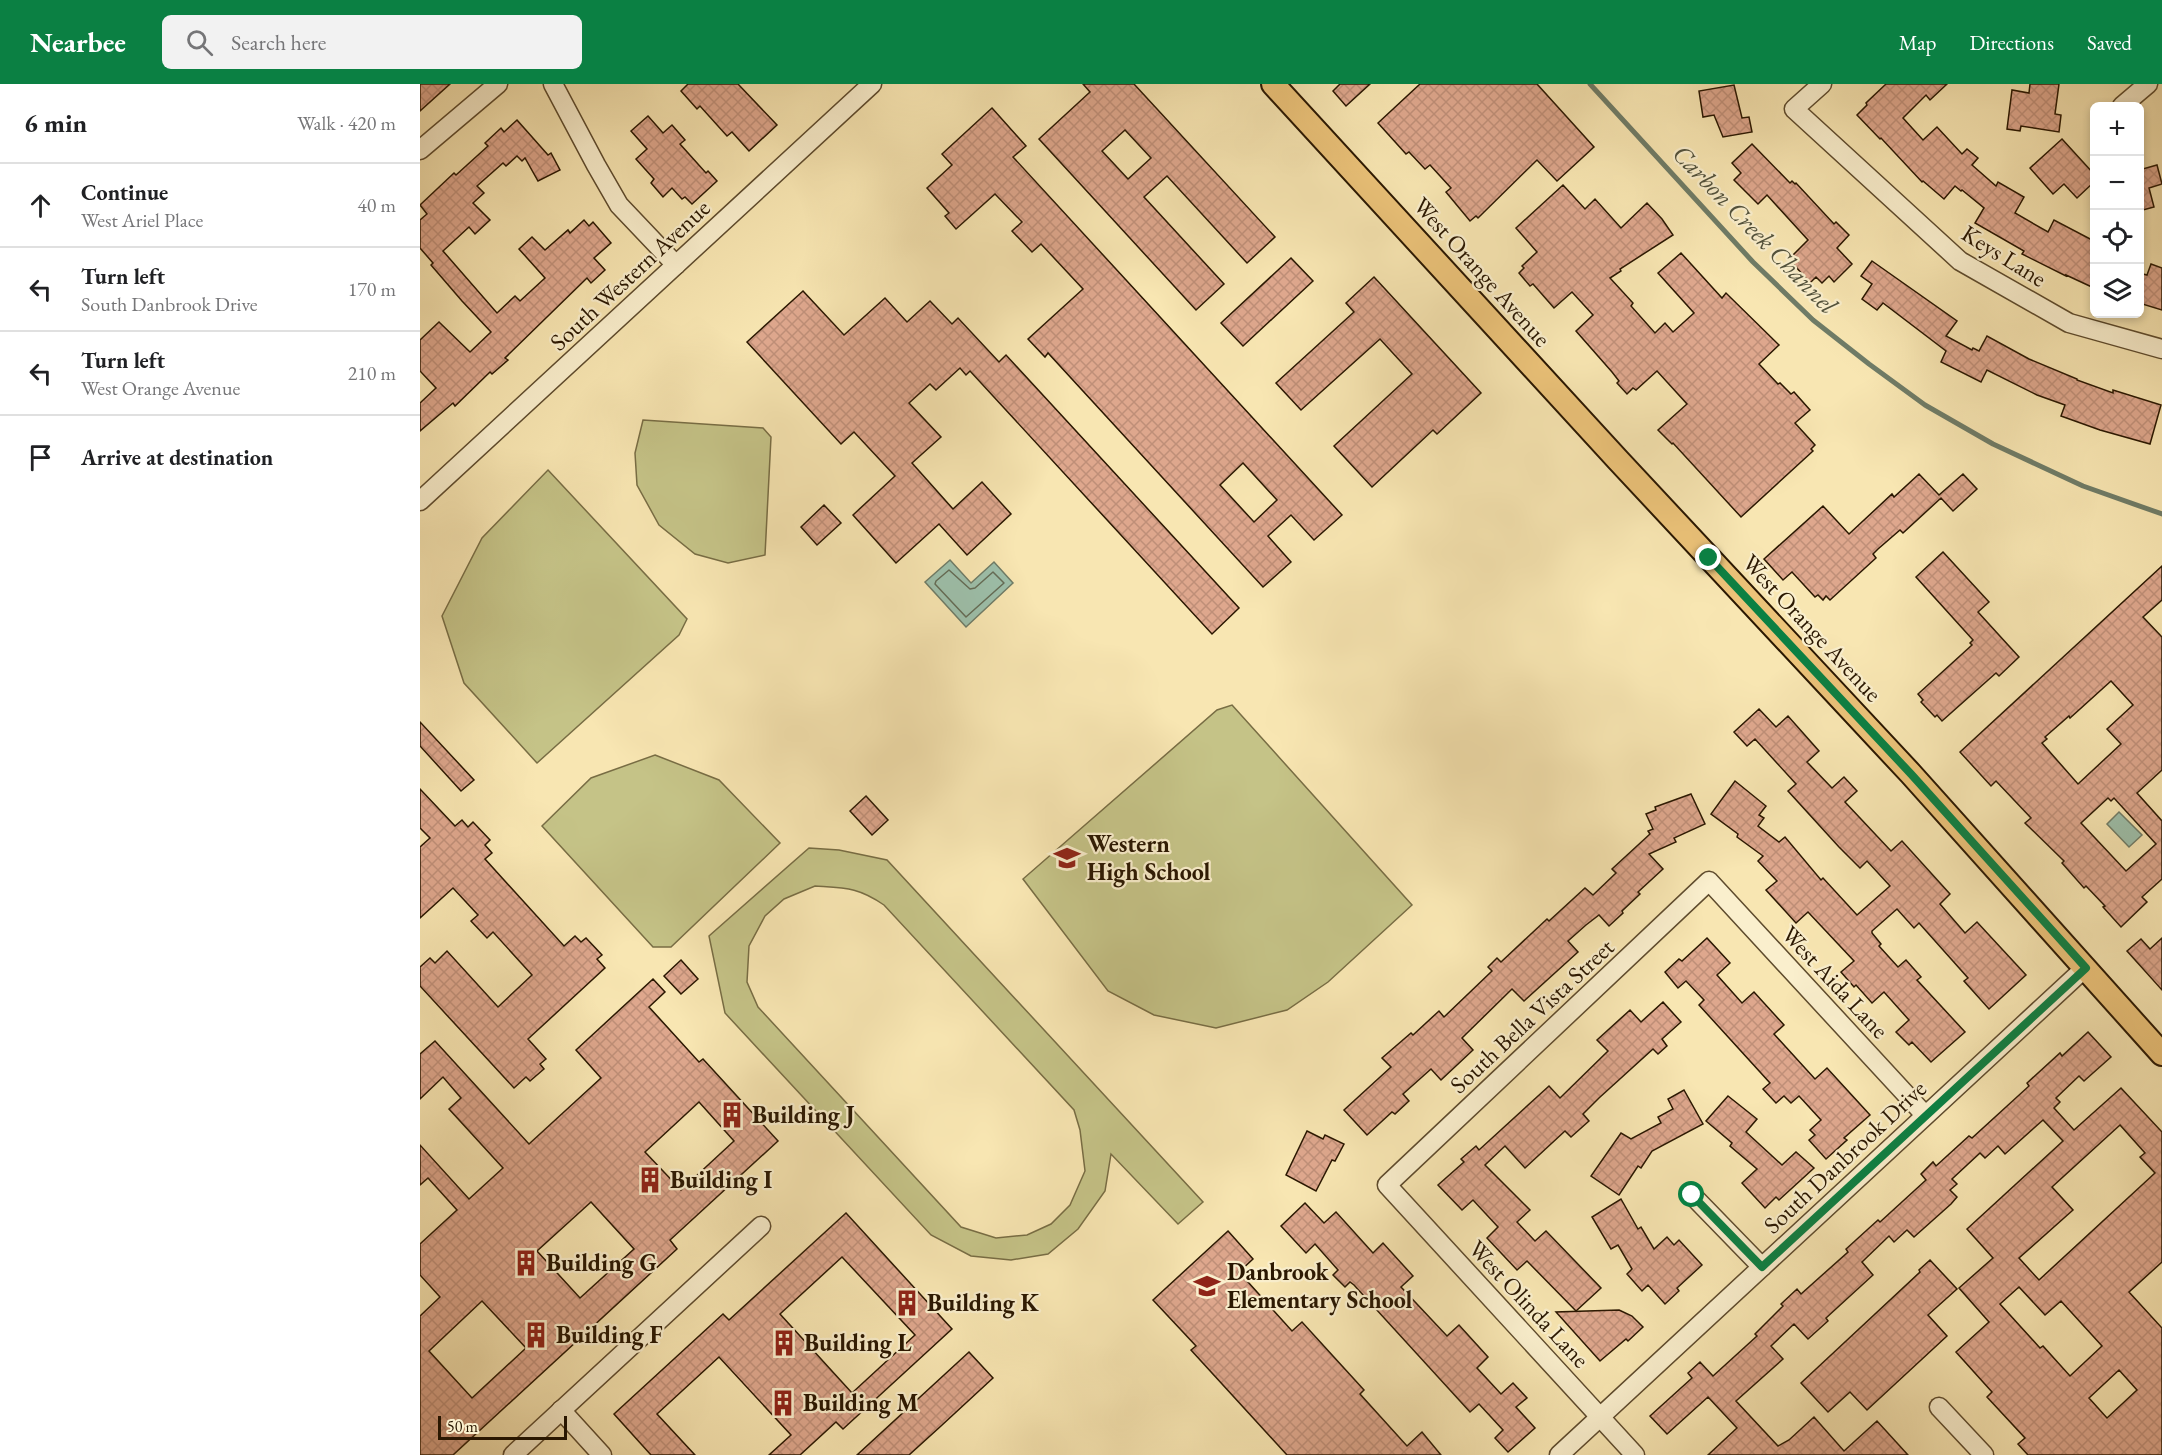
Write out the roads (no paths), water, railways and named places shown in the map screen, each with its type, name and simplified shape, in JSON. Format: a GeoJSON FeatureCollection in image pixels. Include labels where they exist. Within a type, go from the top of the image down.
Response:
{"type":"FeatureCollection","features":[{"type":"Feature","properties":{"kind":"main road","name":"West Orange Avenue"},"geometry":{"type":"LineString","coordinates":[[1273,84],[1618,460],[1911,774],[2162,1054]]}},
{"type":"Feature","properties":{"kind":"street"},"geometry":{"type":"LineString","coordinates":[[420,150],[498,84]]}},
{"type":"Feature","properties":{"kind":"street"},"geometry":{"type":"LineString","coordinates":[[553,84],[619,205],[676,265]]}},
{"type":"Feature","properties":{"kind":"street","name":"South Western Avenue"},"geometry":{"type":"LineString","coordinates":[[420,501],[872,84]]}},
{"type":"Feature","properties":{"kind":"street","name":"Keys Lane"},"geometry":{"type":"LineString","coordinates":[[1822,84],[1794,109],[1960,261],[2069,323],[2162,349]]}},
{"type":"Feature","properties":{"kind":"street"},"geometry":{"type":"LineString","coordinates":[[2127,102],[2148,84]]}},
{"type":"Feature","properties":{"kind":"street","name":"West Aida Lane"},"geometry":{"type":"LineString","coordinates":[[1709,881],[1925,1115]]}},
{"type":"Feature","properties":{"kind":"street","name":"South Bella Vista Street"},"geometry":{"type":"LineString","coordinates":[[1387,1185],[1709,881]]}},
{"type":"Feature","properties":{"kind":"street","name":"South Danbrook Drive"},"geometry":{"type":"LineString","coordinates":[[1558,1455],[2086,968]]}},
{"type":"Feature","properties":{"kind":"street","name":"West Olinda Lane"},"geometry":{"type":"LineString","coordinates":[[1387,1185],[1635,1455]]}},
{"type":"Feature","properties":{"kind":"street"},"geometry":{"type":"LineString","coordinates":[[1692,1195],[1762,1267]]}},
{"type":"Feature","properties":{"kind":"street"},"geometry":{"type":"LineString","coordinates":[[513,1455],[761,1227]]}},
{"type":"Feature","properties":{"kind":"street"},"geometry":{"type":"LineString","coordinates":[[1939,1407],[1984,1455]]}},
{"type":"Feature","properties":{"kind":"street"},"geometry":{"type":"LineString","coordinates":[[561,1410],[602,1455]]}},
{"type":"Feature","properties":{"kind":"water"},"geometry":{"type":"Polygon","coordinates":[[[950,560],[971,583],[994,562],[1013,583],[966,627],[925,582],[950,560]]]}},
{"type":"Feature","properties":{"kind":"water"},"geometry":{"type":"Polygon","coordinates":[[[2119,812],[2142,835],[2129,847],[2107,824],[2119,812]]]}},
{"type":"Feature","properties":{"kind":"waterway","name":"Carbon Creek Channel"},"geometry":{"type":"LineString","coordinates":[[1590,84],[1753,262],[1813,320],[1869,364],[1925,405],[1993,444],[2083,486],[2162,514]]}},
{"type":"Feature","properties":{"kind":"place","name":"Western High School"},"geometry":{"type":"Point","coordinates":[1067,858]}},
{"type":"Feature","properties":{"kind":"place","name":"Building J"},"geometry":{"type":"Point","coordinates":[732,1115]}},
{"type":"Feature","properties":{"kind":"place","name":"Building I"},"geometry":{"type":"Point","coordinates":[650,1180]}},
{"type":"Feature","properties":{"kind":"place","name":"Building G"},"geometry":{"type":"Point","coordinates":[526,1263]}},
{"type":"Feature","properties":{"kind":"place","name":"Danbrook Elementary School"},"geometry":{"type":"Point","coordinates":[1207,1286]}},
{"type":"Feature","properties":{"kind":"place","name":"Building K"},"geometry":{"type":"Point","coordinates":[907,1303]}},
{"type":"Feature","properties":{"kind":"place","name":"Building F"},"geometry":{"type":"Point","coordinates":[536,1335]}},
{"type":"Feature","properties":{"kind":"place","name":"Building L"},"geometry":{"type":"Point","coordinates":[784,1343]}},
{"type":"Feature","properties":{"kind":"place","name":"Building M"},"geometry":{"type":"Point","coordinates":[783,1403]}}]}
